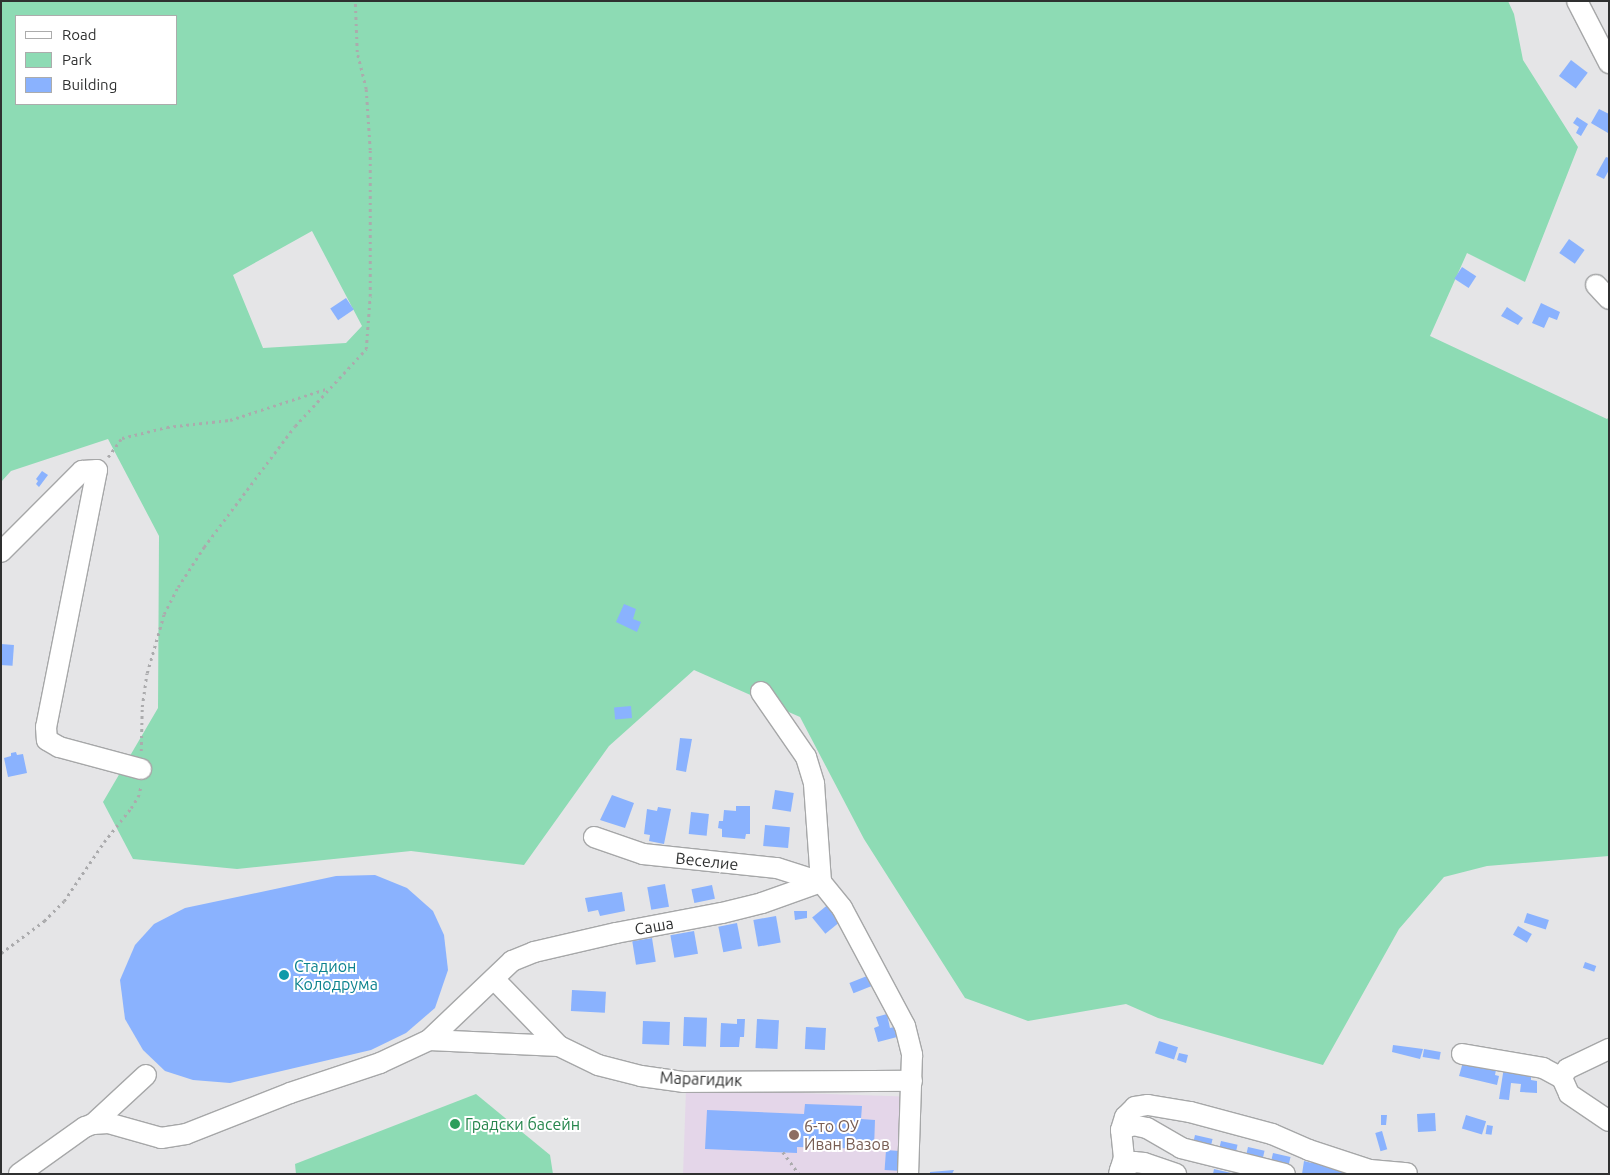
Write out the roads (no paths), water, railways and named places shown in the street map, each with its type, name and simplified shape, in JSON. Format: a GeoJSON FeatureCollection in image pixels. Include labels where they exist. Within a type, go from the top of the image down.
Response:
{"type":"FeatureCollection","features":[{"type":"Feature","properties":{"kind":"street"},"geometry":{"type":"LineString","coordinates":[[1576,1],[1609,63]]}},
{"type":"Feature","properties":{"kind":"street"},"geometry":{"type":"LineString","coordinates":[[1,552],[82,471],[97,470],[46,727],[47,740],[59,747],[141,769]]}},
{"type":"Feature","properties":{"kind":"street"},"geometry":{"type":"LineString","coordinates":[[761,692],[806,757],[814,784],[821,882],[842,908],[904,1026],[912,1055],[908,1174]]}},
{"type":"Feature","properties":{"kind":"street","name":"Веселие"},"geometry":{"type":"LineString","coordinates":[[594,837],[643,854],[777,868],[821,882]]}},
{"type":"Feature","properties":{"kind":"street","name":"Саша"},"geometry":{"type":"LineString","coordinates":[[429,1040],[512,961],[534,952],[616,933],[722,913],[762,903],[821,882]]}},
{"type":"Feature","properties":{"kind":"street","name":"Марагидик"},"geometry":{"type":"LineString","coordinates":[[494,979],[559,1046],[598,1065],[641,1076],[683,1082],[912,1081]]}},
{"type":"Feature","properties":{"kind":"street"},"geometry":{"type":"LineString","coordinates":[[20,1174],[85,1127],[93,1124],[108,1123],[161,1138],[186,1134],[290,1093],[380,1063],[429,1040],[559,1046]]}},
{"type":"Feature","properties":{"kind":"street"},"geometry":{"type":"LineString","coordinates":[[1562,1078],[1567,1069],[1609,1049]]}},
{"type":"Feature","properties":{"kind":"street"},"geometry":{"type":"LineString","coordinates":[[1462,1054],[1543,1068],[1562,1078],[1569,1094],[1609,1121]]}},
{"type":"Feature","properties":{"kind":"street"},"geometry":{"type":"LineString","coordinates":[[93,1124],[146,1075]]}},
{"type":"Feature","properties":{"kind":"street"},"geometry":{"type":"LineString","coordinates":[[1120,1172],[1124,1158],[1121,1130],[1125,1117],[1135,1106],[1190,1112],[1272,1134],[1309,1150],[1370,1170],[1407,1173]]}},
{"type":"Feature","properties":{"kind":"street"},"geometry":{"type":"LineString","coordinates":[[1121,1130],[1133,1125],[1147,1128],[1181,1148],[1285,1174]]}},
{"type":"Feature","properties":{"kind":"street"},"geometry":{"type":"LineString","coordinates":[[1120,1172],[1134,1162],[1144,1163],[1176,1174]]}},
{"type":"Feature","properties":{"kind":"place","name":"Стадион Колодрума"},"geometry":{"type":"Point","coordinates":[284,975]}},
{"type":"Feature","properties":{"kind":"place","name":"Градски басейн"},"geometry":{"type":"Point","coordinates":[455,1124]}},
{"type":"Feature","properties":{"kind":"place","name":"6-то ОУ Иван Вазов"},"geometry":{"type":"Point","coordinates":[794,1135]}}]}
